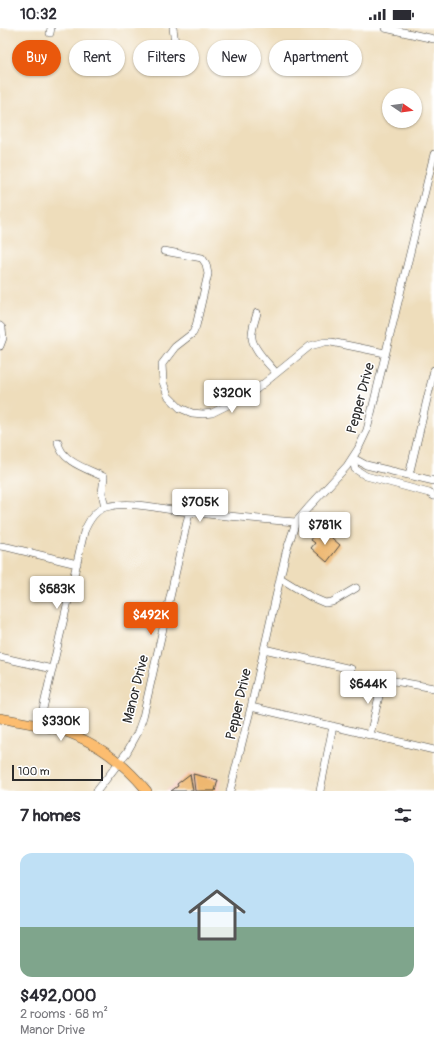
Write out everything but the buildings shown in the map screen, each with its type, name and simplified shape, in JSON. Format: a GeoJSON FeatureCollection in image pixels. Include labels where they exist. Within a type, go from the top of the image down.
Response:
{"type":"FeatureCollection","features":[{"type":"Feature","properties":{"kind":"main road"},"geometry":{"type":"LineString","coordinates":[[0,718],[58,730],[77,736],[100,748],[120,763],[140,782],[147,791]]}},
{"type":"Feature","properties":{"kind":"street"},"geometry":{"type":"LineString","coordinates":[[173,28],[175,40]]}},
{"type":"Feature","properties":{"kind":"street"},"geometry":{"type":"LineString","coordinates":[[385,28],[434,39]]}},
{"type":"Feature","properties":{"kind":"street","name":"Pepper Drive"},"geometry":{"type":"LineString","coordinates":[[230,791],[251,707],[286,552],[296,522],[353,458],[367,430],[434,154]]}},
{"type":"Feature","properties":{"kind":"street"},"geometry":{"type":"LineString","coordinates":[[164,251],[202,258],[206,264],[208,274],[193,332],[175,347],[162,364],[163,382],[168,396],[180,408],[192,413],[212,413],[252,393],[310,346],[331,342],[385,353]]}},
{"type":"Feature","properties":{"kind":"street"},"geometry":{"type":"LineString","coordinates":[[257,313],[252,333],[252,340],[255,347],[276,373]]}},
{"type":"Feature","properties":{"kind":"street"},"geometry":{"type":"LineString","coordinates":[[0,346],[4,338],[2,330]]}},
{"type":"Feature","properties":{"kind":"street"},"geometry":{"type":"LineString","coordinates":[[409,475],[434,370]]}},
{"type":"Feature","properties":{"kind":"street"},"geometry":{"type":"LineString","coordinates":[[58,442],[59,449],[63,455],[79,465],[104,477],[102,493],[103,508]]}},
{"type":"Feature","properties":{"kind":"street"},"geometry":{"type":"LineString","coordinates":[[353,458],[366,465],[434,481]]}},
{"type":"Feature","properties":{"kind":"street"},"geometry":{"type":"LineString","coordinates":[[353,458],[355,469],[366,476],[429,493],[434,496]]}},
{"type":"Feature","properties":{"kind":"street"},"geometry":{"type":"LineString","coordinates":[[39,726],[86,527],[93,516],[103,508],[120,505],[140,506],[296,522]]}},
{"type":"Feature","properties":{"kind":"street","name":"Manor Drive"},"geometry":{"type":"LineString","coordinates":[[97,791],[120,763],[137,734],[190,512]]}},
{"type":"Feature","properties":{"kind":"street"},"geometry":{"type":"LineString","coordinates":[[0,546],[77,564]]}},
{"type":"Feature","properties":{"kind":"street"},"geometry":{"type":"LineString","coordinates":[[280,578],[325,603],[332,602],[356,588]]}},
{"type":"Feature","properties":{"kind":"street"},"geometry":{"type":"LineString","coordinates":[[264,649],[351,669]]}},
{"type":"Feature","properties":{"kind":"street"},"geometry":{"type":"LineString","coordinates":[[0,657],[52,669]]}},
{"type":"Feature","properties":{"kind":"street"},"geometry":{"type":"LineString","coordinates":[[370,735],[384,679],[434,688]]}},
{"type":"Feature","properties":{"kind":"street"},"geometry":{"type":"LineString","coordinates":[[251,707],[434,750]]}},
{"type":"Feature","properties":{"kind":"street"},"geometry":{"type":"LineString","coordinates":[[320,791],[333,726]]}},
{"type":"Feature","properties":{"kind":"shaded area"},"geometry":{"type":"Polygon","coordinates":[[[190,772],[222,779],[219,791],[166,790],[190,772]]]}}]}
